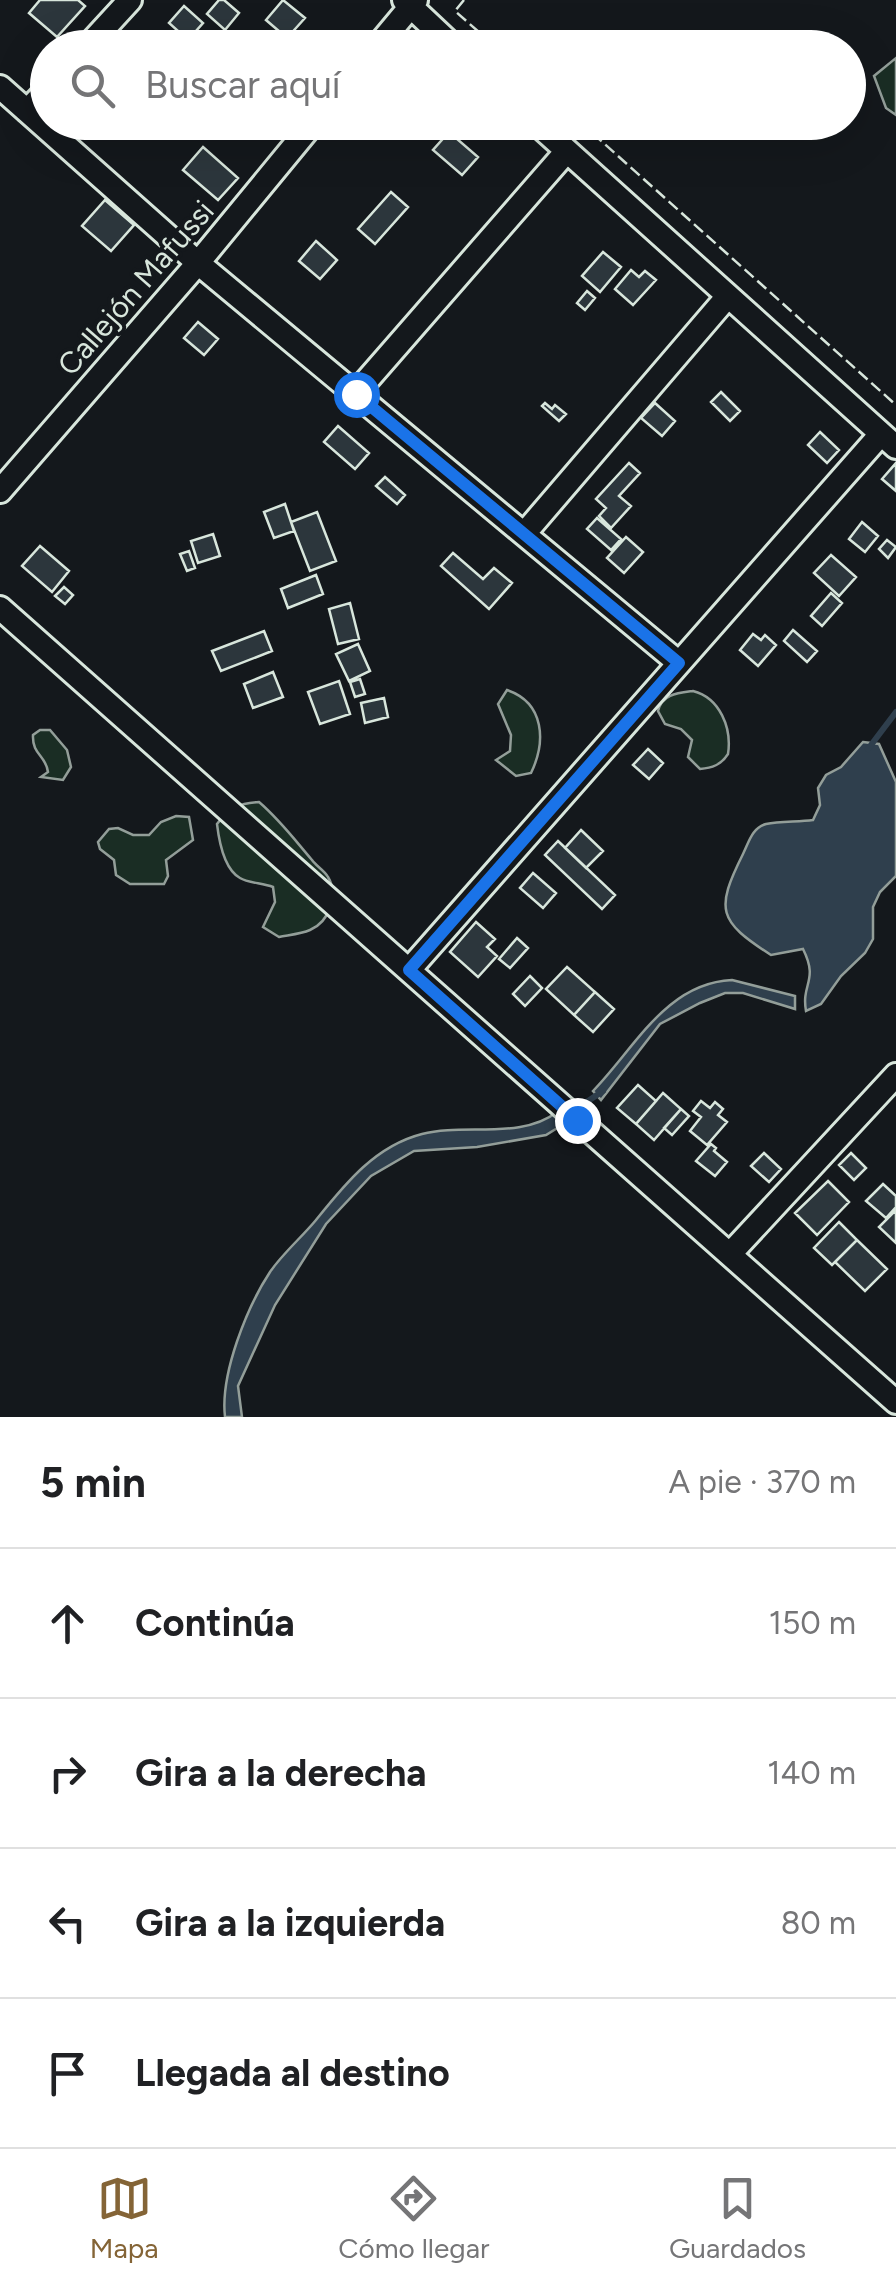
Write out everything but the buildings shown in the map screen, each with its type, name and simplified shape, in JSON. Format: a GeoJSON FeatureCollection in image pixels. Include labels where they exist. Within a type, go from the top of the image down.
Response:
{"type":"FeatureCollection","features":[{"type":"Feature","properties":{"kind":"street"},"geometry":{"type":"LineString","coordinates":[[102,30],[130,0]]}},
{"type":"Feature","properties":{"kind":"street"},"geometry":{"type":"LineString","coordinates":[[390,30],[411,2],[438,30]]}},
{"type":"Feature","properties":{"kind":"street"},"geometry":{"type":"LineString","coordinates":[[0,87],[28,111]]}},
{"type":"Feature","properties":{"kind":"street"},"geometry":{"type":"LineString","coordinates":[[60,140],[198,263],[679,663]]}},
{"type":"Feature","properties":{"kind":"street","name":"Callejón Mafussi"},"geometry":{"type":"LineString","coordinates":[[0,490],[198,263],[299,140]]}},
{"type":"Feature","properties":{"kind":"street"},"geometry":{"type":"LineString","coordinates":[[409,970],[679,663],[889,441],[554,140]]}},
{"type":"Feature","properties":{"kind":"street"},"geometry":{"type":"LineString","coordinates":[[356,394],[566,152]]}},
{"type":"Feature","properties":{"kind":"street"},"geometry":{"type":"LineString","coordinates":[[524,534],[728,296]]}},
{"type":"Feature","properties":{"kind":"street"},"geometry":{"type":"LineString","coordinates":[[0,608],[895,1399]]}},
{"type":"Feature","properties":{"kind":"street"},"geometry":{"type":"LineString","coordinates":[[730,1254],[896,1075]]}},
{"type":"Feature","properties":{"kind":"green space"},"geometry":{"type":"Polygon","coordinates":[[[896,58],[896,115],[886,108],[874,76],[896,58]]]}},
{"type":"Feature","properties":{"kind":"green space"},"geometry":{"type":"Polygon","coordinates":[[[507,690],[529,704],[539,725],[539,749],[531,773],[516,776],[496,760],[510,751],[511,735],[498,704],[507,690]]]}},
{"type":"Feature","properties":{"kind":"green space"},"geometry":{"type":"Polygon","coordinates":[[[693,691],[717,707],[728,734],[728,754],[704,769],[688,757],[692,740],[681,729],[665,724],[658,711],[667,698],[693,691]]]}},
{"type":"Feature","properties":{"kind":"green space"},"geometry":{"type":"Polygon","coordinates":[[[50,730],[67,750],[71,767],[63,780],[41,777],[48,772],[33,735],[50,730]]]}},
{"type":"Feature","properties":{"kind":"green space"},"geometry":{"type":"Polygon","coordinates":[[[259,802],[331,884],[332,900],[327,914],[317,926],[306,931],[279,937],[263,927],[275,902],[273,887],[240,878],[223,854],[217,824],[235,807],[259,802]]]}},
{"type":"Feature","properties":{"kind":"green space"},"geometry":{"type":"Polygon","coordinates":[[[176,816],[189,817],[193,840],[166,860],[168,876],[164,884],[130,884],[116,875],[114,860],[100,849],[98,842],[109,829],[149,835],[161,822],[176,816]]]}},
{"type":"Feature","properties":{"kind":"water"},"geometry":{"type":"Polygon","coordinates":[[[863,742],[879,744],[896,782],[896,876],[880,892],[873,907],[873,939],[865,953],[841,976],[821,1004],[806,1011],[810,968],[803,949],[771,955],[740,933],[727,913],[728,889],[754,832],[766,824],[813,820],[820,805],[818,788],[826,775],[841,767],[863,742]]]}},
{"type":"Feature","properties":{"kind":"water"},"geometry":{"type":"Polygon","coordinates":[[[732,980],[795,996],[795,1009],[743,993],[725,993],[700,1003],[660,1024],[601,1100],[593,1091],[670,1005],[709,984],[732,980]]]}},
{"type":"Feature","properties":{"kind":"water"},"geometry":{"type":"Polygon","coordinates":[[[557,1112],[567,1122],[546,1135],[477,1147],[414,1151],[371,1176],[326,1224],[275,1305],[238,1386],[242,1417],[225,1417],[231,1361],[261,1287],[281,1258],[362,1168],[390,1147],[422,1134],[527,1126],[557,1112]]]}},
{"type":"Feature","properties":{"kind":"waterway"},"geometry":{"type":"LineString","coordinates":[[868,749],[896,712]]}},
{"type":"Feature","properties":{"kind":"waterway"},"geometry":{"type":"LineString","coordinates":[[576,1109],[603,1091]]}},
{"type":"Feature","properties":{"kind":"fence"},"geometry":{"type":"LineString","coordinates":[[464,0],[455,11],[477,30]]}},
{"type":"Feature","properties":{"kind":"fence"},"geometry":{"type":"LineString","coordinates":[[600,140],[896,405]]}},
{"type":"Feature","properties":{"kind":"route"},"geometry":{"type":"LineString","coordinates":[[356,394],[679,663],[409,970],[577,1120]]}}]}
